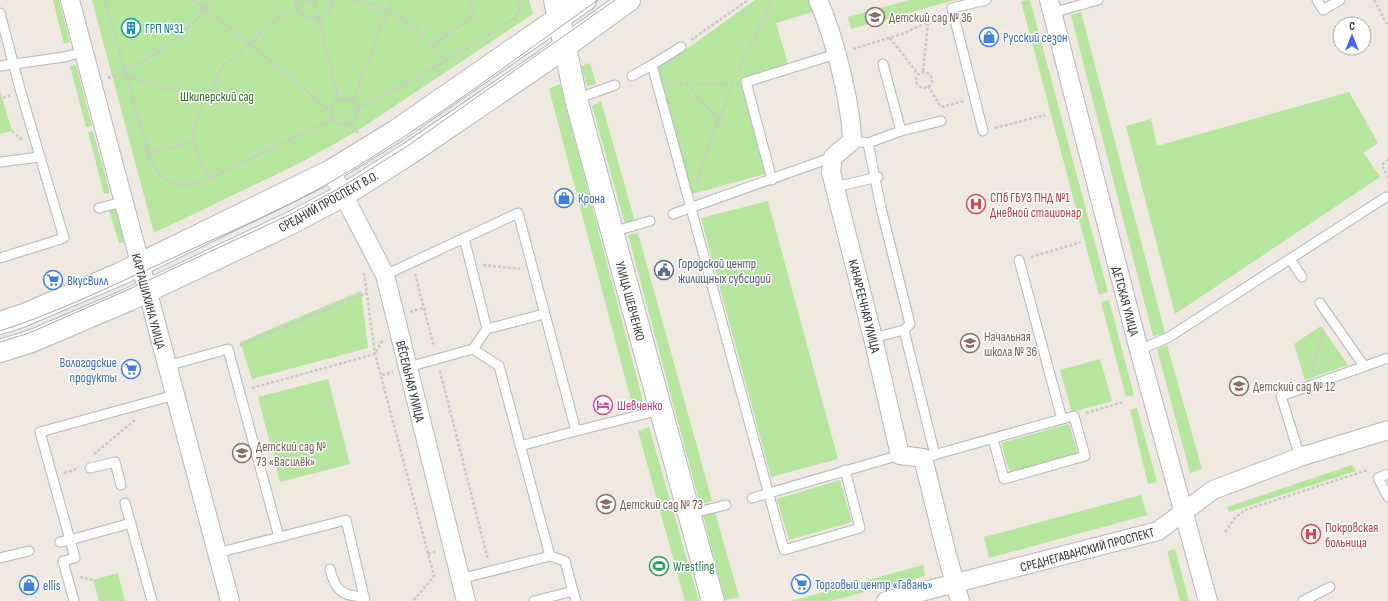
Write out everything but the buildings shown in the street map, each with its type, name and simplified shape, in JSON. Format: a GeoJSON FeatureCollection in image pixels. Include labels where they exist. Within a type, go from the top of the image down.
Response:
{"type":"FeatureCollection","features":[{"type":"Feature","properties":{"kind":"main road","name":"СРЕДНИЙ ПРОСПЕКТ В.О."},"geometry":{"type":"LineString","coordinates":[[0,323],[24,315],[140,264],[331,171],[396,130],[556,10],[585,0]]}},
{"type":"Feature","properties":{"kind":"main road","name":"СРЕДНИЙ ПРОСПЕКТ В.О."},"geometry":{"type":"LineString","coordinates":[[0,351],[32,341],[147,291],[293,222],[344,195],[410,153],[564,47],[629,0]]}},
{"type":"Feature","properties":{"kind":"main road","name":"УЛИЦА ШЕВЧЕНКО"},"geometry":{"type":"LineString","coordinates":[[556,10],[576,99],[713,601]]}},
{"type":"Feature","properties":{"kind":"street","name":"КАРТАШИХИНА УЛИЦА"},"geometry":{"type":"LineString","coordinates":[[70,0],[230,601]]}},
{"type":"Feature","properties":{"kind":"street"},"geometry":{"type":"LineString","coordinates":[[818,0],[836,54],[851,118],[860,142],[833,157]]}},
{"type":"Feature","properties":{"kind":"street","name":"ДЕТСКАЯ УЛИЦА"},"geometry":{"type":"LineString","coordinates":[[1050,6],[1139,350],[1208,601]]}},
{"type":"Feature","properties":{"kind":"street","name":"КАНАРЕЕЧНАЯ УЛИЦА"},"geometry":{"type":"LineString","coordinates":[[833,157],[831,172],[873,338],[900,455]]}},
{"type":"Feature","properties":{"kind":"street","name":"ВЁСЕЛЬНАЯ УЛИЦА"},"geometry":{"type":"LineString","coordinates":[[331,171],[385,275],[466,601]]}},
{"type":"Feature","properties":{"kind":"street","name":"СРЕДНЕГАВАНСКИЙ ПРОСПЕКТ"},"geometry":{"type":"LineString","coordinates":[[886,601],[1158,531],[1213,490],[1300,457],[1388,430]]}},
{"type":"Feature","properties":{"kind":"street"},"geometry":{"type":"LineString","coordinates":[[900,455],[929,457],[960,601]]}},
{"type":"Feature","properties":{"kind":"lane"},"geometry":{"type":"LineString","coordinates":[[983,130],[952,8],[986,0]]}},
{"type":"Feature","properties":{"kind":"lane"},"geometry":{"type":"LineString","coordinates":[[1050,6],[1098,0]]}},
{"type":"Feature","properties":{"kind":"lane"},"geometry":{"type":"LineString","coordinates":[[1317,0],[1323,10],[1340,0]]}},
{"type":"Feature","properties":{"kind":"lane"},"geometry":{"type":"LineString","coordinates":[[0,13],[3,36],[13,64],[40,157],[62,218],[64,238],[0,258]]}},
{"type":"Feature","properties":{"kind":"lane"},"geometry":{"type":"LineString","coordinates":[[632,76],[681,47]]}},
{"type":"Feature","properties":{"kind":"lane"},"geometry":{"type":"LineString","coordinates":[[0,66],[83,52]]}},
{"type":"Feature","properties":{"kind":"lane"},"geometry":{"type":"LineString","coordinates":[[772,180],[746,82],[836,54]]}},
{"type":"Feature","properties":{"kind":"lane"},"geometry":{"type":"LineString","coordinates":[[883,64],[901,131]]}},
{"type":"Feature","properties":{"kind":"lane"},"geometry":{"type":"LineString","coordinates":[[652,65],[784,550],[860,528],[845,470]]}},
{"type":"Feature","properties":{"kind":"lane"},"geometry":{"type":"LineString","coordinates":[[576,99],[615,85]]}},
{"type":"Feature","properties":{"kind":"lane"},"geometry":{"type":"LineString","coordinates":[[873,338],[904,330],[910,324],[876,177],[860,142],[941,120]]}},
{"type":"Feature","properties":{"kind":"lane"},"geometry":{"type":"LineString","coordinates":[[0,162],[40,157]]}},
{"type":"Feature","properties":{"kind":"lane"},"geometry":{"type":"LineString","coordinates":[[673,214],[690,204],[772,180],[833,157]]}},
{"type":"Feature","properties":{"kind":"lane"},"geometry":{"type":"LineString","coordinates":[[835,187],[876,177]]}},
{"type":"Feature","properties":{"kind":"lane"},"geometry":{"type":"LineString","coordinates":[[1139,350],[1170,337],[1386,197]]}},
{"type":"Feature","properties":{"kind":"lane"},"geometry":{"type":"LineString","coordinates":[[99,208],[123,202]]}},
{"type":"Feature","properties":{"kind":"lane"},"geometry":{"type":"LineString","coordinates":[[385,275],[518,213],[576,431]]}},
{"type":"Feature","properties":{"kind":"lane"},"geometry":{"type":"LineString","coordinates":[[612,232],[650,221]]}},
{"type":"Feature","properties":{"kind":"lane"},"geometry":{"type":"LineString","coordinates":[[464,238],[487,330]]}},
{"type":"Feature","properties":{"kind":"lane"},"geometry":{"type":"LineString","coordinates":[[1290,259],[1302,277]]}},
{"type":"Feature","properties":{"kind":"lane"},"geometry":{"type":"LineString","coordinates":[[1019,260],[1062,419]]}},
{"type":"Feature","properties":{"kind":"lane"},"geometry":{"type":"LineString","coordinates":[[1320,303],[1364,366]]}},
{"type":"Feature","properties":{"kind":"lane"},"geometry":{"type":"LineString","coordinates":[[408,367],[473,349],[487,330],[544,314]]}},
{"type":"Feature","properties":{"kind":"lane"},"geometry":{"type":"LineString","coordinates":[[904,330],[929,457],[1074,416],[1085,456],[1004,479],[993,439]]}},
{"type":"Feature","properties":{"kind":"lane"},"geometry":{"type":"LineString","coordinates":[[167,366],[228,349],[279,537]]}},
{"type":"Feature","properties":{"kind":"lane"},"geometry":{"type":"LineString","coordinates":[[473,349],[499,366],[550,556]]}},
{"type":"Feature","properties":{"kind":"lane"},"geometry":{"type":"LineString","coordinates":[[1300,457],[1281,396],[1388,358]]}},
{"type":"Feature","properties":{"kind":"lane"},"geometry":{"type":"LineString","coordinates":[[74,601],[63,561],[75,558],[40,432],[175,395]]}},
{"type":"Feature","properties":{"kind":"lane"},"geometry":{"type":"LineString","coordinates":[[520,446],[660,410]]}},
{"type":"Feature","properties":{"kind":"lane"},"geometry":{"type":"LineString","coordinates":[[752,498],[900,455]]}},
{"type":"Feature","properties":{"kind":"lane"},"geometry":{"type":"LineString","coordinates":[[90,468],[115,462],[121,485]]}},
{"type":"Feature","properties":{"kind":"lane"},"geometry":{"type":"LineString","coordinates":[[1388,474],[1378,478],[1388,497]]}},
{"type":"Feature","properties":{"kind":"lane"},"geometry":{"type":"LineString","coordinates":[[125,503],[152,601]]}},
{"type":"Feature","properties":{"kind":"lane"},"geometry":{"type":"LineString","coordinates":[[689,514],[726,505]]}},
{"type":"Feature","properties":{"kind":"lane"},"geometry":{"type":"LineString","coordinates":[[217,553],[346,520],[365,599],[341,592],[333,581],[330,570]]}},
{"type":"Feature","properties":{"kind":"lane"},"geometry":{"type":"LineString","coordinates":[[60,542],[131,523]]}},
{"type":"Feature","properties":{"kind":"lane"},"geometry":{"type":"LineString","coordinates":[[0,558],[29,551]]}},
{"type":"Feature","properties":{"kind":"lane"},"geometry":{"type":"LineString","coordinates":[[460,579],[550,556],[565,561],[576,601]]}},
{"type":"Feature","properties":{"kind":"lane"},"geometry":{"type":"LineString","coordinates":[[1303,601],[1330,587]]}},
{"type":"Feature","properties":{"kind":"lane"},"geometry":{"type":"LineString","coordinates":[[534,601],[573,591]]}},
{"type":"Feature","properties":{"kind":"path"},"geometry":{"type":"LineString","coordinates":[[105,0],[148,154],[156,171],[164,179],[176,184],[197,184],[333,119]]}},
{"type":"Feature","properties":{"kind":"path"},"geometry":{"type":"LineString","coordinates":[[194,0],[249,42],[331,112]]}},
{"type":"Feature","properties":{"kind":"path"},"geometry":{"type":"LineString","coordinates":[[107,78],[124,72],[153,54],[180,34],[205,9],[210,0]]}},
{"type":"Feature","properties":{"kind":"path"},"geometry":{"type":"LineString","coordinates":[[295,0],[296,6],[304,16],[310,18],[318,18],[327,13],[331,8],[332,0]]}},
{"type":"Feature","properties":{"kind":"path"},"geometry":{"type":"LineString","coordinates":[[209,178],[193,141],[192,132],[195,122],[222,68],[276,19],[296,6],[310,0]]}},
{"type":"Feature","properties":{"kind":"path"},"geometry":{"type":"LineString","coordinates":[[314,0],[339,100]]}},
{"type":"Feature","properties":{"kind":"path"},"geometry":{"type":"LineString","coordinates":[[353,0],[388,10],[423,34],[445,62]]}},
{"type":"Feature","properties":{"kind":"path"},"geometry":{"type":"LineString","coordinates":[[352,102],[392,0]]}},
{"type":"Feature","properties":{"kind":"path"},"geometry":{"type":"LineString","coordinates":[[432,45],[476,15],[469,5],[475,0]]}},
{"type":"Feature","properties":{"kind":"path"},"geometry":{"type":"LineString","coordinates":[[357,109],[445,62],[515,18],[519,12],[518,0]]}},
{"type":"Feature","properties":{"kind":"path"},"geometry":{"type":"LineString","coordinates":[[681,47],[748,0]]}},
{"type":"Feature","properties":{"kind":"path"},"geometry":{"type":"LineString","coordinates":[[690,204],[731,84],[773,0]]}},
{"type":"Feature","properties":{"kind":"path"},"geometry":{"type":"LineString","coordinates":[[1374,0],[1388,26]]}},
{"type":"Feature","properties":{"kind":"path"},"geometry":{"type":"LineString","coordinates":[[836,54],[890,38],[928,23],[952,8]]}},
{"type":"Feature","properties":{"kind":"path"},"geometry":{"type":"LineString","coordinates":[[923,71],[928,23]]}},
{"type":"Feature","properties":{"kind":"path"},"geometry":{"type":"LineString","coordinates":[[890,38],[918,74]]}},
{"type":"Feature","properties":{"kind":"path"},"geometry":{"type":"LineString","coordinates":[[923,71],[928,73],[931,77],[931,82],[928,86],[923,88],[918,86],[916,81],[918,74],[923,71]]}},
{"type":"Feature","properties":{"kind":"path"},"geometry":{"type":"LineString","coordinates":[[124,72],[137,80],[206,99]]}},
{"type":"Feature","properties":{"kind":"path"},"geometry":{"type":"LineString","coordinates":[[656,81],[687,85],[731,84],[746,82]]}},
{"type":"Feature","properties":{"kind":"path"},"geometry":{"type":"LineString","coordinates":[[687,85],[718,120]]}},
{"type":"Feature","properties":{"kind":"path"},"geometry":{"type":"LineString","coordinates":[[928,86],[941,107],[975,98]]}},
{"type":"Feature","properties":{"kind":"path"},"geometry":{"type":"LineString","coordinates":[[339,100],[348,100],[352,102],[357,109],[355,119],[351,123],[342,125],[333,119],[331,112],[332,107],[339,100]]}},
{"type":"Feature","properties":{"kind":"path"},"geometry":{"type":"LineString","coordinates":[[983,130],[1045,115]]}},
{"type":"Feature","properties":{"kind":"path"},"geometry":{"type":"LineString","coordinates":[[351,123],[356,130]]}},
{"type":"Feature","properties":{"kind":"path"},"geometry":{"type":"LineString","coordinates":[[148,154],[193,141]]}},
{"type":"Feature","properties":{"kind":"path"},"geometry":{"type":"LineString","coordinates":[[1388,159],[1382,165],[1388,178]]}},
{"type":"Feature","properties":{"kind":"path"},"geometry":{"type":"LineString","coordinates":[[1019,260],[1081,242]]}},
{"type":"Feature","properties":{"kind":"path"},"geometry":{"type":"LineString","coordinates":[[412,263],[491,570]]}},
{"type":"Feature","properties":{"kind":"path"},"geometry":{"type":"LineString","coordinates":[[361,266],[364,273],[375,354],[434,576],[413,601]]}},
{"type":"Feature","properties":{"kind":"path"},"geometry":{"type":"LineString","coordinates":[[228,349],[367,293]]}},
{"type":"Feature","properties":{"kind":"path"},"geometry":{"type":"LineString","coordinates":[[1307,387],[1328,315]]}},
{"type":"Feature","properties":{"kind":"path"},"geometry":{"type":"LineString","coordinates":[[240,391],[375,354],[395,317]]}},
{"type":"Feature","properties":{"kind":"path"},"geometry":{"type":"LineString","coordinates":[[1074,416],[1123,402]]}},
{"type":"Feature","properties":{"kind":"path"},"geometry":{"type":"LineString","coordinates":[[91,456],[137,418],[133,407]]}},
{"type":"Feature","properties":{"kind":"path"},"geometry":{"type":"LineString","coordinates":[[52,475],[74,470],[80,466]]}},
{"type":"Feature","properties":{"kind":"path"},"geometry":{"type":"LineString","coordinates":[[1225,532],[1235,518],[1245,510],[1375,468]]}},
{"type":"Feature","properties":{"kind":"green space"},"geometry":{"type":"Polygon","coordinates":[[[53,0],[59,0],[70,42],[64,44],[53,0]]]}},
{"type":"Feature","properties":{"kind":"green space","name":"Шкиперский сад"},"geometry":{"type":"Polygon","coordinates":[[[92,0],[529,0],[533,14],[357,131],[302,162],[154,233],[92,0]]]}},
{"type":"Feature","properties":{"kind":"green space"},"geometry":{"type":"Polygon","coordinates":[[[755,0],[812,0],[816,11],[776,23],[788,64],[740,80],[765,174],[692,194],[657,68],[684,51],[755,0]]]}},
{"type":"Feature","properties":{"kind":"green space"},"geometry":{"type":"Polygon","coordinates":[[[909,0],[955,0],[851,29],[848,17],[909,0]]]}},
{"type":"Feature","properties":{"kind":"green space"},"geometry":{"type":"Polygon","coordinates":[[[1030,0],[1108,292],[1099,295],[1021,1],[1030,0]]]}},
{"type":"Feature","properties":{"kind":"green space"},"geometry":{"type":"Polygon","coordinates":[[[1081,12],[1165,333],[1153,336],[1071,15],[1081,12]]]}},
{"type":"Feature","properties":{"kind":"green space"},"geometry":{"type":"Polygon","coordinates":[[[590,63],[596,84],[587,86],[581,66],[590,63]]]}},
{"type":"Feature","properties":{"kind":"green space"},"geometry":{"type":"Polygon","coordinates":[[[76,65],[92,126],[86,127],[70,66],[76,65]]]}},
{"type":"Feature","properties":{"kind":"green space"},"geometry":{"type":"Polygon","coordinates":[[[560,84],[643,401],[632,404],[549,89],[560,84]]]}},
{"type":"Feature","properties":{"kind":"green space"},"geometry":{"type":"Polygon","coordinates":[[[0,91],[12,131],[0,134],[0,91]]]}},
{"type":"Feature","properties":{"kind":"green space"},"geometry":{"type":"Polygon","coordinates":[[[1349,92],[1378,143],[1364,153],[1380,177],[1175,314],[1126,126],[1151,119],[1157,146],[1349,92]]]}},
{"type":"Feature","properties":{"kind":"green space"},"geometry":{"type":"Polygon","coordinates":[[[601,101],[635,222],[625,224],[592,106],[601,101]]]}},
{"type":"Feature","properties":{"kind":"green space"},"geometry":{"type":"Polygon","coordinates":[[[93,131],[110,193],[104,194],[88,132],[93,131]]]}},
{"type":"Feature","properties":{"kind":"green space"},"geometry":{"type":"Polygon","coordinates":[[[113,201],[125,242],[119,243],[107,203],[113,201]]]}},
{"type":"Feature","properties":{"kind":"green space"},"geometry":{"type":"Polygon","coordinates":[[[768,201],[838,459],[771,477],[701,218],[768,201]]]}},
{"type":"Feature","properties":{"kind":"green space"},"geometry":{"type":"Polygon","coordinates":[[[638,233],[712,501],[700,504],[628,235],[638,233]]]}},
{"type":"Feature","properties":{"kind":"green space"},"geometry":{"type":"Polygon","coordinates":[[[361,291],[368,348],[252,379],[240,342],[361,291]]]}},
{"type":"Feature","properties":{"kind":"green space"},"geometry":{"type":"Polygon","coordinates":[[[1109,300],[1134,395],[1126,397],[1101,302],[1109,300]]]}},
{"type":"Feature","properties":{"kind":"green space"},"geometry":{"type":"Polygon","coordinates":[[[1321,326],[1348,365],[1305,380],[1294,344],[1321,326]]]}},
{"type":"Feature","properties":{"kind":"green space"},"geometry":{"type":"Polygon","coordinates":[[[1167,345],[1202,469],[1190,473],[1157,349],[1167,345]]]}},
{"type":"Feature","properties":{"kind":"green space"},"geometry":{"type":"Polygon","coordinates":[[[1100,359],[1112,401],[1072,412],[1060,370],[1100,359]]]}},
{"type":"Feature","properties":{"kind":"green space"},"geometry":{"type":"Polygon","coordinates":[[[328,379],[350,464],[280,482],[258,397],[328,379]]]}},
{"type":"Feature","properties":{"kind":"green space"},"geometry":{"type":"Polygon","coordinates":[[[1137,408],[1157,482],[1148,484],[1130,410],[1137,408]]]}},
{"type":"Feature","properties":{"kind":"green space"},"geometry":{"type":"Polygon","coordinates":[[[1069,424],[1078,454],[1010,473],[1001,443],[1069,424]]]}},
{"type":"Feature","properties":{"kind":"green space"},"geometry":{"type":"Polygon","coordinates":[[[649,427],[699,601],[685,601],[638,431],[649,427]]]}},
{"type":"Feature","properties":{"kind":"green space"},"geometry":{"type":"Polygon","coordinates":[[[1352,465],[1356,471],[1229,512],[1227,507],[1352,465]]]}},
{"type":"Feature","properties":{"kind":"green space"},"geometry":{"type":"Polygon","coordinates":[[[840,480],[852,522],[789,540],[777,499],[840,480]]]}},
{"type":"Feature","properties":{"kind":"green space"},"geometry":{"type":"Polygon","coordinates":[[[1141,495],[1147,515],[989,558],[984,537],[1141,495]]]}},
{"type":"Feature","properties":{"kind":"green space"},"geometry":{"type":"Polygon","coordinates":[[[715,512],[739,597],[725,600],[703,515],[715,512]]]}},
{"type":"Feature","properties":{"kind":"green space"},"geometry":{"type":"Polygon","coordinates":[[[1175,549],[1189,601],[1180,601],[1167,551],[1175,549]]]}},
{"type":"Feature","properties":{"kind":"green space"},"geometry":{"type":"Polygon","coordinates":[[[923,565],[925,576],[831,601],[791,601],[923,565]]]}},
{"type":"Feature","properties":{"kind":"green space"},"geometry":{"type":"Polygon","coordinates":[[[118,573],[125,601],[99,601],[93,580],[118,573]]]}},
{"type":"Feature","properties":{"kind":"tram line"},"geometry":{"type":"LineString","coordinates":[[0,331],[82,299],[272,213],[315,191],[370,159],[436,115],[598,0]]}},
{"type":"Feature","properties":{"kind":"tram line"},"geometry":{"type":"LineString","coordinates":[[0,342],[29,333],[125,291],[289,215],[340,188],[406,147],[615,0]]}},
{"type":"Feature","properties":{"kind":"place","name":"Детский сад № 36"},"geometry":{"type":"Point","coordinates":[875,17]}},
{"type":"Feature","properties":{"kind":"place","name":"ГРП №31"},"geometry":{"type":"Point","coordinates":[131,28]}},
{"type":"Feature","properties":{"kind":"place","name":"Русский сезон"},"geometry":{"type":"Point","coordinates":[989,37]}},
{"type":"Feature","properties":{"kind":"place","name":"Крона"},"geometry":{"type":"Point","coordinates":[564,198]}},
{"type":"Feature","properties":{"kind":"place","name":"СПб ГБУЗ ПНД №1 Дневной стационар"},"geometry":{"type":"Point","coordinates":[976,204]}},
{"type":"Feature","properties":{"kind":"place","name":"Городской центр жилищных субсидий"},"geometry":{"type":"Point","coordinates":[664,270]}},
{"type":"Feature","properties":{"kind":"place","name":"ВкусВилл"},"geometry":{"type":"Point","coordinates":[53,280]}},
{"type":"Feature","properties":{"kind":"place","name":"Начальная школа № 36"},"geometry":{"type":"Point","coordinates":[970,343]}},
{"type":"Feature","properties":{"kind":"place","name":"Вологодские продукты"},"geometry":{"type":"Point","coordinates":[131,369]}},
{"type":"Feature","properties":{"kind":"place","name":"Детский сад № 12"},"geometry":{"type":"Point","coordinates":[1239,386]}},
{"type":"Feature","properties":{"kind":"place","name":"Шевченко"},"geometry":{"type":"Point","coordinates":[603,405]}},
{"type":"Feature","properties":{"kind":"place","name":"Детский сад № 73 «Василёк»"},"geometry":{"type":"Point","coordinates":[242,453]}},
{"type":"Feature","properties":{"kind":"place","name":"Детский сад № 73"},"geometry":{"type":"Point","coordinates":[606,504]}},
{"type":"Feature","properties":{"kind":"place","name":"Покровская больница"},"geometry":{"type":"Point","coordinates":[1311,534]}},
{"type":"Feature","properties":{"kind":"place","name":"Wrestling"},"geometry":{"type":"Point","coordinates":[659,566]}},
{"type":"Feature","properties":{"kind":"place","name":"Торговый центр «Гавань»"},"geometry":{"type":"Point","coordinates":[801,584]}},
{"type":"Feature","properties":{"kind":"place","name":"ellis"},"geometry":{"type":"Point","coordinates":[29,585]}}]}
